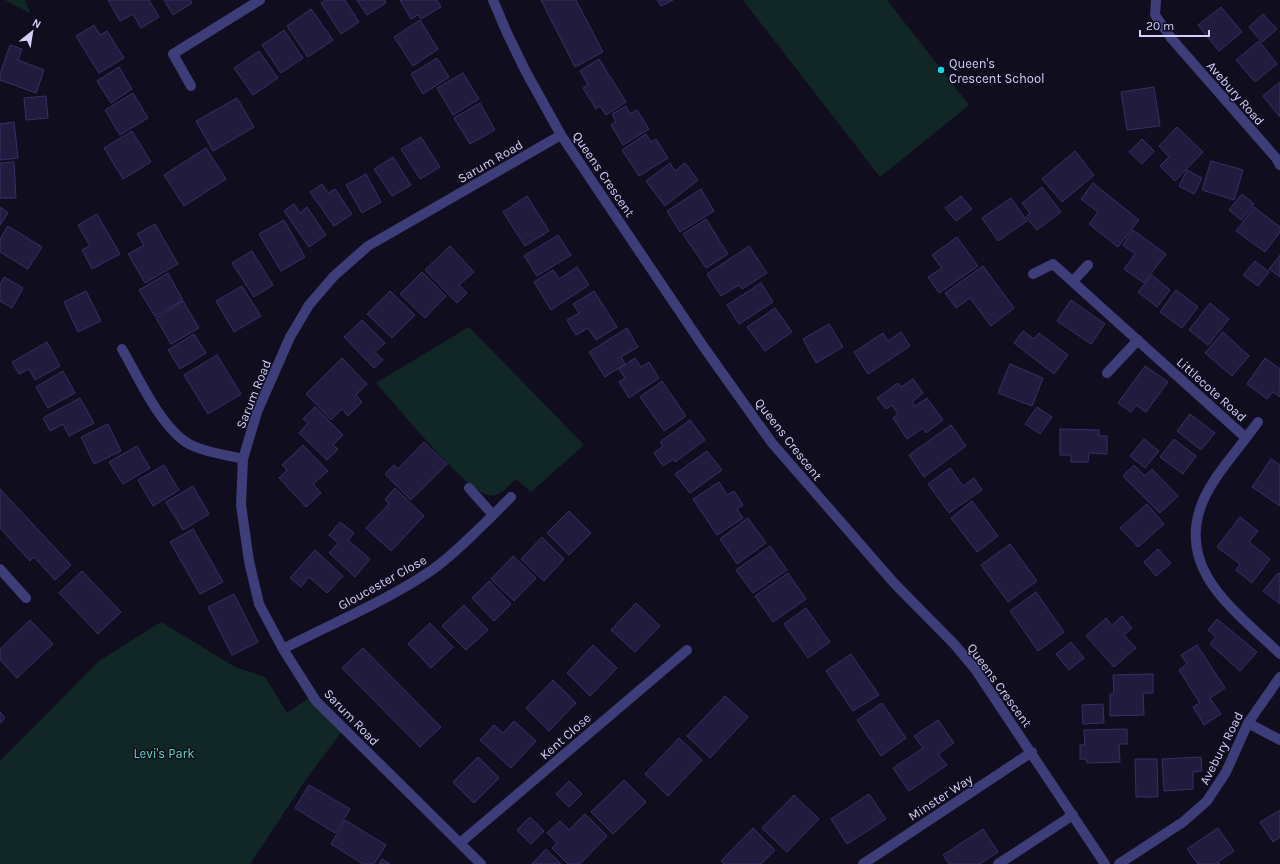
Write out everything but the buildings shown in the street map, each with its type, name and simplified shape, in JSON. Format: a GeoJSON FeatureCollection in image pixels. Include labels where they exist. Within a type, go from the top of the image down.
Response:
{"type":"FeatureCollection","features":[{"type":"Feature","properties":{"kind":"street"},"geometry":{"type":"LineString","coordinates":[[191,86],[173,54],[260,0]]}},
{"type":"Feature","properties":{"kind":"street","name":"Queens Crescent"},"geometry":{"type":"LineString","coordinates":[[493,0],[526,72],[561,135],[703,346],[772,443],[894,583],[955,645],[975,669],[1032,752],[1105,864]]}},
{"type":"Feature","properties":{"kind":"street","name":"Avebury Road"},"geometry":{"type":"LineString","coordinates":[[1156,0],[1155,15],[1172,38],[1276,158],[1280,165]]}},
{"type":"Feature","properties":{"kind":"street","name":"Sarum Road"},"geometry":{"type":"LineString","coordinates":[[481,864],[316,701],[282,648],[259,604],[249,561],[241,505],[243,459],[257,412],[290,337],[309,305],[334,276],[368,246],[561,135]]}},
{"type":"Feature","properties":{"kind":"street","name":"Littlecote Road"},"geometry":{"type":"LineString","coordinates":[[1033,274],[1053,264],[1246,438],[1214,482],[1204,500],[1197,518],[1195,529],[1196,552],[1208,581],[1218,594],[1280,654]]}},
{"type":"Feature","properties":{"kind":"street"},"geometry":{"type":"LineString","coordinates":[[1074,282],[1088,265]]}},
{"type":"Feature","properties":{"kind":"street"},"geometry":{"type":"LineString","coordinates":[[1107,372],[1138,340]]}},
{"type":"Feature","properties":{"kind":"street"},"geometry":{"type":"LineString","coordinates":[[122,349],[166,425],[179,438],[192,446],[243,459]]}},
{"type":"Feature","properties":{"kind":"street"},"geometry":{"type":"LineString","coordinates":[[1246,438],[1258,422]]}},
{"type":"Feature","properties":{"kind":"street"},"geometry":{"type":"LineString","coordinates":[[469,488],[493,515]]}},
{"type":"Feature","properties":{"kind":"street","name":"Gloucester Close"},"geometry":{"type":"LineString","coordinates":[[282,648],[407,586],[430,571],[452,554],[511,497]]}},
{"type":"Feature","properties":{"kind":"street"},"geometry":{"type":"LineString","coordinates":[[0,569],[26,598]]}},
{"type":"Feature","properties":{"kind":"street","name":"Kent Close"},"geometry":{"type":"LineString","coordinates":[[460,843],[687,650]]}},
{"type":"Feature","properties":{"kind":"street","name":"Avebury Road"},"geometry":{"type":"LineString","coordinates":[[1119,864],[1184,822],[1208,801],[1226,772],[1248,724],[1258,707],[1280,677]]}},
{"type":"Feature","properties":{"kind":"street"},"geometry":{"type":"LineString","coordinates":[[1248,724],[1280,740]]}},
{"type":"Feature","properties":{"kind":"street","name":"Minster Way"},"geometry":{"type":"LineString","coordinates":[[863,864],[1032,752]]}},
{"type":"Feature","properties":{"kind":"street"},"geometry":{"type":"LineString","coordinates":[[998,864],[1073,815]]}},
{"type":"Feature","properties":{"kind":"green space"},"geometry":{"type":"Polygon","coordinates":[[[5,0],[25,0],[30,13],[5,0]]]}},
{"type":"Feature","properties":{"kind":"green space"},"geometry":{"type":"Polygon","coordinates":[[[743,0],[887,0],[969,105],[880,177],[743,0]]]}},
{"type":"Feature","properties":{"kind":"green space"},"geometry":{"type":"Polygon","coordinates":[[[469,327],[584,445],[531,492],[516,479],[503,491],[496,495],[488,495],[477,490],[448,463],[414,427],[376,383],[469,327]]]}},
{"type":"Feature","properties":{"kind":"green space","name":"Levi's Park"},"geometry":{"type":"Polygon","coordinates":[[[161,622],[235,667],[265,677],[287,713],[309,698],[342,731],[307,778],[250,864],[0,864],[0,761],[99,661],[161,622]]]}},
{"type":"Feature","properties":{"kind":"place","name":"Queen's Crescent School"},"geometry":{"type":"Point","coordinates":[941,70]}}]}
